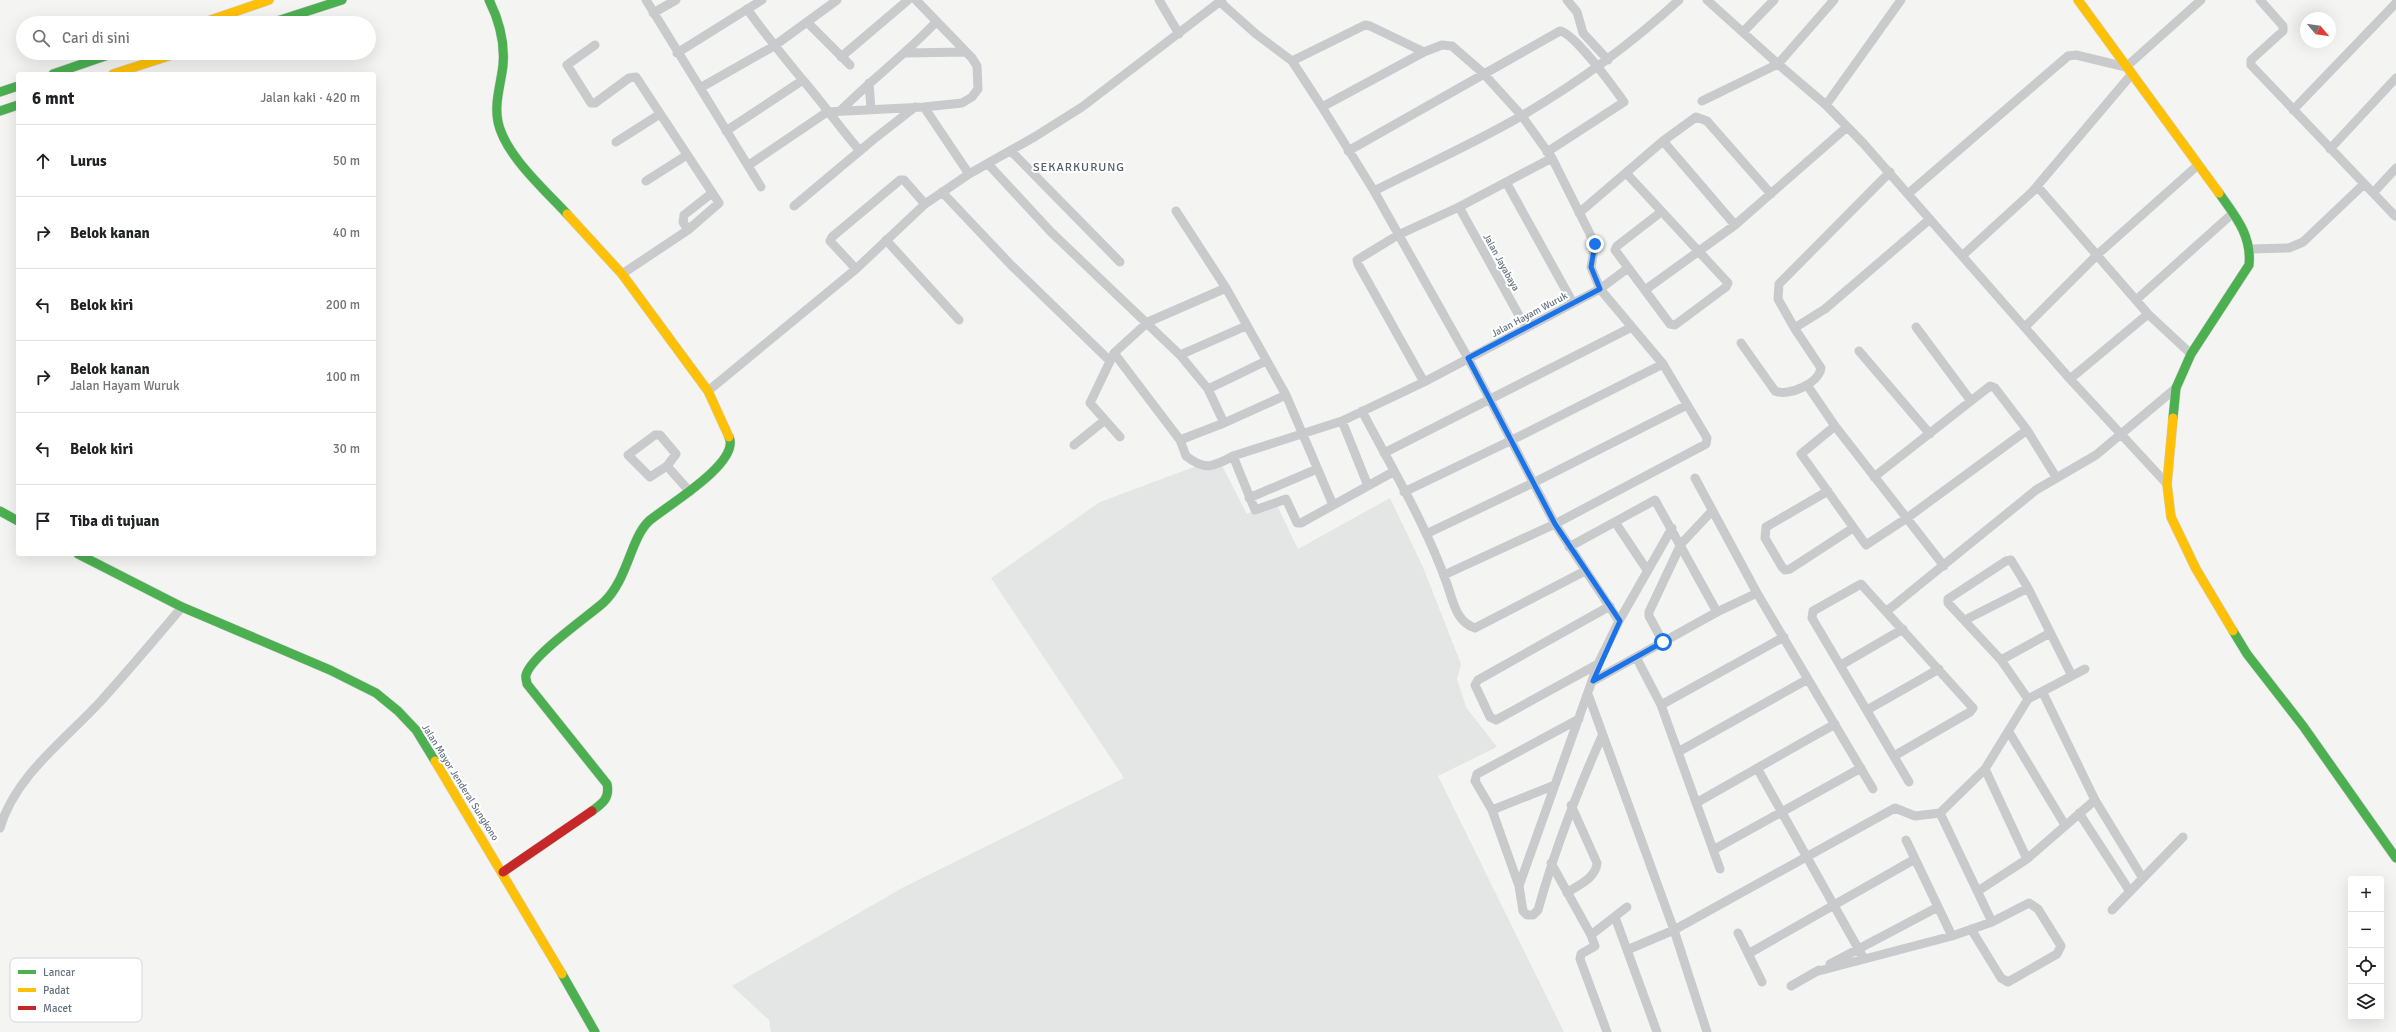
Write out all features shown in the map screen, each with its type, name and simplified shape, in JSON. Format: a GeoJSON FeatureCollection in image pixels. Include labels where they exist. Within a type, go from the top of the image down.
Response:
{"type":"FeatureCollection","features":[{"type":"Feature","properties":{"kind":"main road"},"geometry":{"type":"LineString","coordinates":[[222,16],[269,0]]}},
{"type":"Feature","properties":{"kind":"main road"},"geometry":{"type":"LineString","coordinates":[[293,16],[342,0]]}},
{"type":"Feature","properties":{"kind":"main road"},"geometry":{"type":"LineString","coordinates":[[490,0],[499,20],[502,39],[503,63],[496,108],[498,123],[504,138],[521,163],[622,274],[708,392],[732,441],[729,451],[723,460],[690,492],[648,522],[638,539],[623,577],[605,600],[554,643],[531,665],[526,675],[528,684],[596,768],[607,784],[609,793],[604,803],[503,872]]}},
{"type":"Feature","properties":{"kind":"main road"},"geometry":{"type":"LineString","coordinates":[[2078,0],[2233,213],[2246,232],[2251,249],[2249,265],[2191,354],[2176,388],[2167,484],[2171,517],[2183,545],[2247,654],[2303,726],[2396,858]]}},
{"type":"Feature","properties":{"kind":"main road"},"geometry":{"type":"LineString","coordinates":[[59,72],[94,60]]}},
{"type":"Feature","properties":{"kind":"main road"},"geometry":{"type":"LineString","coordinates":[[119,72],[156,60]]}},
{"type":"Feature","properties":{"kind":"main road"},"geometry":{"type":"LineString","coordinates":[[0,92],[16,87]]}},
{"type":"Feature","properties":{"kind":"main road"},"geometry":{"type":"LineString","coordinates":[[0,111],[16,106]]}},
{"type":"Feature","properties":{"kind":"main road"},"geometry":{"type":"LineString","coordinates":[[0,511],[16,520]]}},
{"type":"Feature","properties":{"kind":"main road","name":"Jalan Mayor Jenderal Sungkono"},"geometry":{"type":"LineString","coordinates":[[82,556],[182,607],[330,670],[376,693],[398,711],[416,730],[503,872],[595,1032]]}},
{"type":"Feature","properties":{"kind":"street"},"geometry":{"type":"LineString","coordinates":[[646,0],[677,53],[761,186]]}},
{"type":"Feature","properties":{"kind":"street"},"geometry":{"type":"LineString","coordinates":[[653,13],[676,0]]}},
{"type":"Feature","properties":{"kind":"street"},"geometry":{"type":"LineString","coordinates":[[700,88],[774,46],[808,23],[837,0]]}},
{"type":"Feature","properties":{"kind":"street"},"geometry":{"type":"LineString","coordinates":[[841,57],[908,0]]}},
{"type":"Feature","properties":{"kind":"street"},"geometry":{"type":"LineString","coordinates":[[749,165],[826,112],[841,110],[920,107],[962,103],[972,97],[978,89],[977,66],[972,58],[916,0]]}},
{"type":"Feature","properties":{"kind":"street"},"geometry":{"type":"LineString","coordinates":[[1159,0],[1179,34]]}},
{"type":"Feature","properties":{"kind":"street"},"geometry":{"type":"LineString","coordinates":[[1567,0],[1577,12],[1583,33],[1608,60]]}},
{"type":"Feature","properties":{"kind":"street"},"geometry":{"type":"LineString","coordinates":[[1374,191],[1522,116],[1598,68],[1649,28],[1679,0]]}},
{"type":"Feature","properties":{"kind":"street"},"geometry":{"type":"LineString","coordinates":[[1707,0],[1826,105],[1890,172],[2070,379],[2167,484]]}},
{"type":"Feature","properties":{"kind":"street"},"geometry":{"type":"LineString","coordinates":[[1743,32],[1774,0]]}},
{"type":"Feature","properties":{"kind":"street"},"geometry":{"type":"LineString","coordinates":[[1702,102],[1778,64],[1834,0]]}},
{"type":"Feature","properties":{"kind":"street"},"geometry":{"type":"LineString","coordinates":[[1826,105],[1900,0]]}},
{"type":"Feature","properties":{"kind":"street"},"geometry":{"type":"LineString","coordinates":[[1963,255],[2037,186],[2129,71],[2202,0]]}},
{"type":"Feature","properties":{"kind":"street"},"geometry":{"type":"LineString","coordinates":[[2260,0],[2283,26],[2283,31],[2249,63],[2395,216]]}},
{"type":"Feature","properties":{"kind":"street"},"geometry":{"type":"LineString","coordinates":[[677,53],[758,1]]}},
{"type":"Feature","properties":{"kind":"street"},"geometry":{"type":"LineString","coordinates":[[708,392],[856,269],[925,204],[969,174],[1011,151],[1082,107],[1221,1],[1256,34],[1292,61],[1322,107],[1374,191],[1468,358],[1510,442],[1555,524],[1620,621]]}},
{"type":"Feature","properties":{"kind":"street"},"geometry":{"type":"LineString","coordinates":[[2293,110],[2396,3]]}},
{"type":"Feature","properties":{"kind":"street"},"geometry":{"type":"LineString","coordinates":[[747,9],[774,46],[803,80],[826,112],[860,151]]}},
{"type":"Feature","properties":{"kind":"street"},"geometry":{"type":"LineString","coordinates":[[841,110],[869,83],[907,53],[936,22]]}},
{"type":"Feature","properties":{"kind":"street"},"geometry":{"type":"LineString","coordinates":[[808,23],[850,65]]}},
{"type":"Feature","properties":{"kind":"street"},"geometry":{"type":"LineString","coordinates":[[1292,61],[1365,25],[1424,52]]}},
{"type":"Feature","properties":{"kind":"street"},"geometry":{"type":"LineString","coordinates":[[1348,151],[1483,73],[1560,31],[1567,33],[1598,68],[1624,102],[1549,155],[1506,182],[1459,207],[1398,235],[1360,257],[1358,264],[1424,382]]}},
{"type":"Feature","properties":{"kind":"street"},"geometry":{"type":"LineString","coordinates":[[595,45],[567,65],[591,103],[595,103],[633,76],[636,77],[718,200],[717,206],[688,230],[622,274]]}},
{"type":"Feature","properties":{"kind":"street"},"geometry":{"type":"LineString","coordinates":[[1322,107],[1424,52],[1442,45],[1452,46],[1483,73],[1522,116],[1549,155],[1595,244],[1591,267],[1600,289],[1663,364],[1707,438],[1706,444],[1555,524],[1444,575]]}},
{"type":"Feature","properties":{"kind":"street"},"geometry":{"type":"LineString","coordinates":[[907,53],[965,52]]}},
{"type":"Feature","properties":{"kind":"street"},"geometry":{"type":"LineString","coordinates":[[1909,193],[2068,56],[2076,55],[2129,71]]}},
{"type":"Feature","properties":{"kind":"street"},"geometry":{"type":"LineString","coordinates":[[2330,149],[2396,78]]}},
{"type":"Feature","properties":{"kind":"street"},"geometry":{"type":"LineString","coordinates":[[726,131],[803,80]]}},
{"type":"Feature","properties":{"kind":"street"},"geometry":{"type":"LineString","coordinates":[[869,83],[871,109]]}},
{"type":"Feature","properties":{"kind":"street"},"geometry":{"type":"LineString","coordinates":[[794,206],[860,151],[920,107]]}},
{"type":"Feature","properties":{"kind":"street"},"geometry":{"type":"LineString","coordinates":[[920,107],[969,174]]}},
{"type":"Feature","properties":{"kind":"street"},"geometry":{"type":"LineString","coordinates":[[616,142],[660,114]]}},
{"type":"Feature","properties":{"kind":"street"},"geometry":{"type":"LineString","coordinates":[[1579,213],[1627,174],[1663,141],[1696,117],[1702,118],[1771,194]]}},
{"type":"Feature","properties":{"kind":"street"},"geometry":{"type":"LineString","coordinates":[[1645,290],[1735,225],[1847,127]]}},
{"type":"Feature","properties":{"kind":"street"},"geometry":{"type":"LineString","coordinates":[[1663,141],[1735,225]]}},
{"type":"Feature","properties":{"kind":"street"},"geometry":{"type":"LineString","coordinates":[[1011,151],[1120,262]]}},
{"type":"Feature","properties":{"kind":"street"},"geometry":{"type":"LineString","coordinates":[[646,181],[687,155]]}},
{"type":"Feature","properties":{"kind":"street"},"geometry":{"type":"LineString","coordinates":[[988,164],[1052,232],[1148,322],[1180,355],[1208,389],[1224,424]]}},
{"type":"Feature","properties":{"kind":"street"},"geometry":{"type":"LineString","coordinates":[[2025,327],[2098,254],[2198,165]]}},
{"type":"Feature","properties":{"kind":"street"},"geometry":{"type":"LineString","coordinates":[[2373,193],[2396,168]]}},
{"type":"Feature","properties":{"kind":"street"},"geometry":{"type":"LineString","coordinates":[[1741,343],[1775,391],[1783,394],[1807,385],[1816,378],[1821,368],[1795,329],[1778,299],[1779,284],[1890,172]]}},
{"type":"Feature","properties":{"kind":"street"},"geometry":{"type":"LineString","coordinates":[[1627,174],[1728,282],[1728,285],[1678,324],[1670,324],[1616,253],[1616,248],[1661,212]]}},
{"type":"Feature","properties":{"kind":"street"},"geometry":{"type":"LineString","coordinates":[[856,269],[830,241],[832,237],[900,180],[908,182],[925,204]]}},
{"type":"Feature","properties":{"kind":"street"},"geometry":{"type":"LineString","coordinates":[[1506,182],[1573,303]]}},
{"type":"Feature","properties":{"kind":"street"},"geometry":{"type":"LineString","coordinates":[[2251,249],[2289,248],[2303,242],[2364,184]]}},
{"type":"Feature","properties":{"kind":"street"},"geometry":{"type":"LineString","coordinates":[[2037,186],[2098,254],[2148,314],[2191,354]]}},
{"type":"Feature","properties":{"kind":"street","name":"Jalan Hayam Wuruk"},"geometry":{"type":"LineString","coordinates":[[942,192],[1011,265],[1112,357],[1180,440],[1186,456],[1204,466],[1213,467],[1233,456],[1342,421],[1424,382],[1600,289],[1628,268]]}},
{"type":"Feature","properties":{"kind":"street"},"geometry":{"type":"LineString","coordinates":[[688,230],[683,222],[684,215],[712,193]]}},
{"type":"Feature","properties":{"kind":"street","name":"Jalan Jayabaya"},"geometry":{"type":"LineString","coordinates":[[1459,207],[1526,328]]}},
{"type":"Feature","properties":{"kind":"street"},"geometry":{"type":"LineString","coordinates":[[1176,211],[1226,288],[1286,395],[1333,505]]}},
{"type":"Feature","properties":{"kind":"street"},"geometry":{"type":"LineString","coordinates":[[2136,300],[2233,213]]}},
{"type":"Feature","properties":{"kind":"street"},"geometry":{"type":"LineString","coordinates":[[1795,329],[1799,324],[1825,310],[1930,219]]}},
{"type":"Feature","properties":{"kind":"street"},"geometry":{"type":"LineString","coordinates":[[886,240],[959,320]]}},
{"type":"Feature","properties":{"kind":"street"},"geometry":{"type":"LineString","coordinates":[[1120,437],[1090,403],[1112,357],[1148,322],[1226,288]]}},
{"type":"Feature","properties":{"kind":"street"},"geometry":{"type":"LineString","coordinates":[[2070,379],[2148,314]]}},
{"type":"Feature","properties":{"kind":"street"},"geometry":{"type":"LineString","coordinates":[[1180,355],[1246,326]]}},
{"type":"Feature","properties":{"kind":"street"},"geometry":{"type":"LineString","coordinates":[[1384,453],[1490,401],[1632,327]]}},
{"type":"Feature","properties":{"kind":"street"},"geometry":{"type":"LineString","coordinates":[[1916,327],[1971,401]]}},
{"type":"Feature","properties":{"kind":"street"},"geometry":{"type":"LineString","coordinates":[[1859,351],[1930,434]]}},
{"type":"Feature","properties":{"kind":"street"},"geometry":{"type":"LineString","coordinates":[[1208,389],[1266,361]]}},
{"type":"Feature","properties":{"kind":"street"},"geometry":{"type":"LineString","coordinates":[[1404,492],[1510,442],[1663,364]]}},
{"type":"Feature","properties":{"kind":"street"},"geometry":{"type":"LineString","coordinates":[[1807,385],[1835,426],[1944,566]]}},
{"type":"Feature","properties":{"kind":"street"},"geometry":{"type":"LineString","coordinates":[[1874,477],[1990,386],[1995,388],[2027,430],[2056,477]]}},
{"type":"Feature","properties":{"kind":"street"},"geometry":{"type":"LineString","coordinates":[[1886,611],[1944,566],[2002,516],[2056,477],[2096,456],[2176,388]]}},
{"type":"Feature","properties":{"kind":"street"},"geometry":{"type":"LineString","coordinates":[[1180,440],[1224,424],[1286,395]]}},
{"type":"Feature","properties":{"kind":"street"},"geometry":{"type":"LineString","coordinates":[[1426,534],[1533,483],[1687,405]]}},
{"type":"Feature","properties":{"kind":"street"},"geometry":{"type":"LineString","coordinates":[[1362,411],[1426,534],[1444,575],[1457,613],[1463,623],[1475,628],[1586,571]]}},
{"type":"Feature","properties":{"kind":"street"},"geometry":{"type":"LineString","coordinates":[[1074,444],[1105,420]]}},
{"type":"Feature","properties":{"kind":"street"},"geometry":{"type":"LineString","coordinates":[[1342,421],[1368,486]]}},
{"type":"Feature","properties":{"kind":"street"},"geometry":{"type":"LineString","coordinates":[[1835,426],[1801,454],[1863,543],[1870,545],[2027,430]]}},
{"type":"Feature","properties":{"kind":"street"},"geometry":{"type":"LineString","coordinates":[[657,433],[676,454],[667,466],[650,477],[628,455],[657,433]]}},
{"type":"Feature","properties":{"kind":"street"},"geometry":{"type":"LineString","coordinates":[[1233,456],[1253,508],[1258,511],[1286,499],[1297,523],[1301,523],[1393,472]]}},
{"type":"Feature","properties":{"kind":"street"},"geometry":{"type":"LineString","coordinates":[[667,466],[690,492]]}},
{"type":"Feature","properties":{"kind":"street"},"geometry":{"type":"LineString","coordinates":[[1249,498],[1317,469]]}},
{"type":"Feature","properties":{"kind":"street"},"geometry":{"type":"LineString","coordinates":[[1695,478],[1757,593],[1874,789]]}},
{"type":"Feature","properties":{"kind":"street"},"geometry":{"type":"LineString","coordinates":[[1828,491],[1766,527],[1764,538],[1782,567],[1785,570],[1790,569],[1853,528]]}},
{"type":"Feature","properties":{"kind":"street"},"geometry":{"type":"LineString","coordinates":[[1569,547],[1655,500],[1681,544],[1717,612]]}},
{"type":"Feature","properties":{"kind":"street"},"geometry":{"type":"LineString","coordinates":[[1663,642],[1648,614],[1681,544],[1712,511]]}},
{"type":"Feature","properties":{"kind":"street"},"geometry":{"type":"LineString","coordinates":[[1615,522],[1647,570]]}},
{"type":"Feature","properties":{"kind":"street"},"geometry":{"type":"LineString","coordinates":[[1519,886],[1598,664],[1647,570],[1672,528]]}},
{"type":"Feature","properties":{"kind":"street"},"geometry":{"type":"LineString","coordinates":[[2028,699],[2001,660],[1948,603],[1948,599],[2006,560],[2011,560],[2028,588],[2072,676]]}},
{"type":"Feature","properties":{"kind":"street"},"geometry":{"type":"LineString","coordinates":[[1894,756],[1970,712],[1973,708],[1861,584],[1813,611],[1812,618],[1909,782]]}},
{"type":"Feature","properties":{"kind":"street"},"geometry":{"type":"LineString","coordinates":[[1965,620],[2028,588]]}},
{"type":"Feature","properties":{"kind":"street"},"geometry":{"type":"LineString","coordinates":[[1593,681],[1717,612],[1757,593]]}},
{"type":"Feature","properties":{"kind":"street"},"geometry":{"type":"LineString","coordinates":[[1598,664],[1496,720],[1490,717],[1474,686],[1478,680],[1610,606]]}},
{"type":"Feature","properties":{"kind":"street"},"geometry":{"type":"LineString","coordinates":[[0,828],[10,802],[32,772],[100,702],[182,607]]}},
{"type":"Feature","properties":{"kind":"street"},"geometry":{"type":"LineString","coordinates":[[1841,665],[1903,630]]}},
{"type":"Feature","properties":{"kind":"street"},"geometry":{"type":"LineString","coordinates":[[2001,660],[2050,633]]}},
{"type":"Feature","properties":{"kind":"street"},"geometry":{"type":"LineString","coordinates":[[1661,705],[1784,638]]}},
{"type":"Feature","properties":{"kind":"street"},"geometry":{"type":"LineString","coordinates":[[1636,658],[1661,705],[1720,869]]}},
{"type":"Feature","properties":{"kind":"street"},"geometry":{"type":"LineString","coordinates":[[1867,710],[1939,669]]}},
{"type":"Feature","properties":{"kind":"street"},"geometry":{"type":"LineString","coordinates":[[1627,950],[1674,930],[1807,859],[1895,808],[1915,816],[1940,813],[1985,769],[2010,732],[2028,699],[2043,693],[2085,669]]}},
{"type":"Feature","properties":{"kind":"street"},"geometry":{"type":"LineString","coordinates":[[1678,752],[1808,678]]}},
{"type":"Feature","properties":{"kind":"street"},"geometry":{"type":"LineString","coordinates":[[2043,693],[2095,800],[2142,877]]}},
{"type":"Feature","properties":{"kind":"street"},"geometry":{"type":"LineString","coordinates":[[1588,694],[1602,736],[1674,930],[1707,1032]]}},
{"type":"Feature","properties":{"kind":"street"},"geometry":{"type":"LineString","coordinates":[[1579,719],[1477,774],[1475,781],[1492,810],[1519,886],[1523,911],[1527,915],[1532,915],[1538,910],[1551,863],[1571,805],[1602,736]]}},
{"type":"Feature","properties":{"kind":"street"},"geometry":{"type":"LineString","coordinates":[[1696,803],[1835,724]]}},
{"type":"Feature","properties":{"kind":"street"},"geometry":{"type":"LineString","coordinates":[[2010,732],[2065,825]]}},
{"type":"Feature","properties":{"kind":"street"},"geometry":{"type":"LineString","coordinates":[[1757,768],[1864,959]]}},
{"type":"Feature","properties":{"kind":"street"},"geometry":{"type":"LineString","coordinates":[[1713,850],[1861,768]]}},
{"type":"Feature","properties":{"kind":"street"},"geometry":{"type":"LineString","coordinates":[[1985,769],[2027,859]]}},
{"type":"Feature","properties":{"kind":"street"},"geometry":{"type":"LineString","coordinates":[[1492,810],[1555,786]]}},
{"type":"Feature","properties":{"kind":"street"},"geometry":{"type":"LineString","coordinates":[[1978,891],[2027,859],[2095,800]]}},
{"type":"Feature","properties":{"kind":"street"},"geometry":{"type":"LineString","coordinates":[[1566,893],[1592,876],[1596,869],[1597,863],[1571,805]]}},
{"type":"Feature","properties":{"kind":"street"},"geometry":{"type":"LineString","coordinates":[[1940,813],[1992,922]]}},
{"type":"Feature","properties":{"kind":"street"},"geometry":{"type":"LineString","coordinates":[[2079,813],[2129,890]]}},
{"type":"Feature","properties":{"kind":"street"},"geometry":{"type":"LineString","coordinates":[[2112,910],[2129,890],[2183,837]]}},
{"type":"Feature","properties":{"kind":"street"},"geometry":{"type":"LineString","coordinates":[[1906,840],[1952,936]]}},
{"type":"Feature","properties":{"kind":"street"},"geometry":{"type":"LineString","coordinates":[[1748,954],[1916,859]]}},
{"type":"Feature","properties":{"kind":"street"},"geometry":{"type":"LineString","coordinates":[[1551,863],[1566,893],[1591,935],[1595,946],[1581,954],[1580,959],[1607,1032]]}},
{"type":"Feature","properties":{"kind":"street"},"geometry":{"type":"LineString","coordinates":[[1815,972],[1971,930],[1992,922],[2029,903],[2038,909],[2059,941],[2059,950],[2031,970],[2008,982],[2002,978],[1971,930]]}},
{"type":"Feature","properties":{"kind":"street"},"geometry":{"type":"LineString","coordinates":[[1591,935],[1627,907]]}},
{"type":"Feature","properties":{"kind":"street"},"geometry":{"type":"LineString","coordinates":[[1791,986],[1938,907]]}},
{"type":"Feature","properties":{"kind":"street"},"geometry":{"type":"LineString","coordinates":[[1615,917],[1657,1032]]}},
{"type":"Feature","properties":{"kind":"street"},"geometry":{"type":"LineString","coordinates":[[1738,933],[1762,982]]}},
{"type":"Feature","properties":{"kind":"shaded area"},"geometry":{"type":"Polygon","coordinates":[[[1218,458],[1247,514],[1275,501],[1298,549],[1390,498],[1423,567],[1461,664],[1457,679],[1466,707],[1497,747],[1438,776],[1564,1032],[771,1032],[769,1020],[732,986],[902,888],[1124,778],[991,578],[1100,502],[1218,458]]]}},
{"type":"Feature","properties":{"kind":"traffic: fast"},"geometry":{"type":"LineString","coordinates":[[293,16],[342,0]]}},
{"type":"Feature","properties":{"kind":"traffic: fast"},"geometry":{"type":"LineString","coordinates":[[489,0],[496,15],[503,48],[503,65],[497,108],[498,122],[502,134],[517,159],[537,183],[567,214]]}},
{"type":"Feature","properties":{"kind":"traffic: fast"},"geometry":{"type":"LineString","coordinates":[[59,72],[94,60]]}},
{"type":"Feature","properties":{"kind":"traffic: fast"},"geometry":{"type":"LineString","coordinates":[[0,92],[16,87]]}},
{"type":"Feature","properties":{"kind":"traffic: fast"},"geometry":{"type":"LineString","coordinates":[[0,111],[16,106]]}},
{"type":"Feature","properties":{"kind":"traffic: fast"},"geometry":{"type":"LineString","coordinates":[[2173,418],[2176,388],[2191,354],[2249,265],[2248,244],[2245,235],[2241,226],[2219,193]]}},
{"type":"Feature","properties":{"kind":"traffic: fast"},"geometry":{"type":"LineString","coordinates":[[592,811],[605,800],[608,789],[607,784],[527,684],[526,675],[530,667],[548,648],[603,603],[611,594],[624,572],[637,538],[649,521],[700,484],[713,471],[724,459],[730,448],[729,437]]}},
{"type":"Feature","properties":{"kind":"traffic: fast"},"geometry":{"type":"LineString","coordinates":[[0,511],[16,520]]}},
{"type":"Feature","properties":{"kind":"traffic: fast"},"geometry":{"type":"LineString","coordinates":[[82,556],[182,607],[330,670],[376,693],[398,711],[416,730],[435,761]]}},
{"type":"Feature","properties":{"kind":"traffic: fast"},"geometry":{"type":"LineString","coordinates":[[2233,631],[2247,654],[2303,726],[2396,858]]}},
{"type":"Feature","properties":{"kind":"traffic: fast"},"geometry":{"type":"LineString","coordinates":[[562,974],[595,1032]]}},
{"type":"Feature","properties":{"kind":"traffic: slow"},"geometry":{"type":"LineString","coordinates":[[222,16],[269,0]]}},
{"type":"Feature","properties":{"kind":"traffic: slow"},"geometry":{"type":"LineString","coordinates":[[2078,0],[2219,193]]}},
{"type":"Feature","properties":{"kind":"traffic: slow"},"geometry":{"type":"LineString","coordinates":[[119,72],[156,60]]}},
{"type":"Feature","properties":{"kind":"traffic: slow"},"geometry":{"type":"LineString","coordinates":[[567,214],[622,274],[708,391],[729,437]]}},
{"type":"Feature","properties":{"kind":"traffic: slow"},"geometry":{"type":"LineString","coordinates":[[2173,418],[2167,484],[2171,517],[2196,569],[2233,631]]}},
{"type":"Feature","properties":{"kind":"traffic: slow"},"geometry":{"type":"LineString","coordinates":[[435,761],[562,974]]}},
{"type":"Feature","properties":{"kind":"traffic: jam"},"geometry":{"type":"LineString","coordinates":[[503,872],[592,811]]}},
{"type":"Feature","properties":{"kind":"district","name":"SEKARKURUNG"},"geometry":{"type":"Point","coordinates":[1079,167]}},
{"type":"Feature","properties":{"kind":"route"},"geometry":{"type":"LineString","coordinates":[[1595,244],[1591,267],[1600,289],[1468,358],[1510,442],[1555,524],[1620,621],[1598,664],[1593,681],[1663,642]]}}]}
